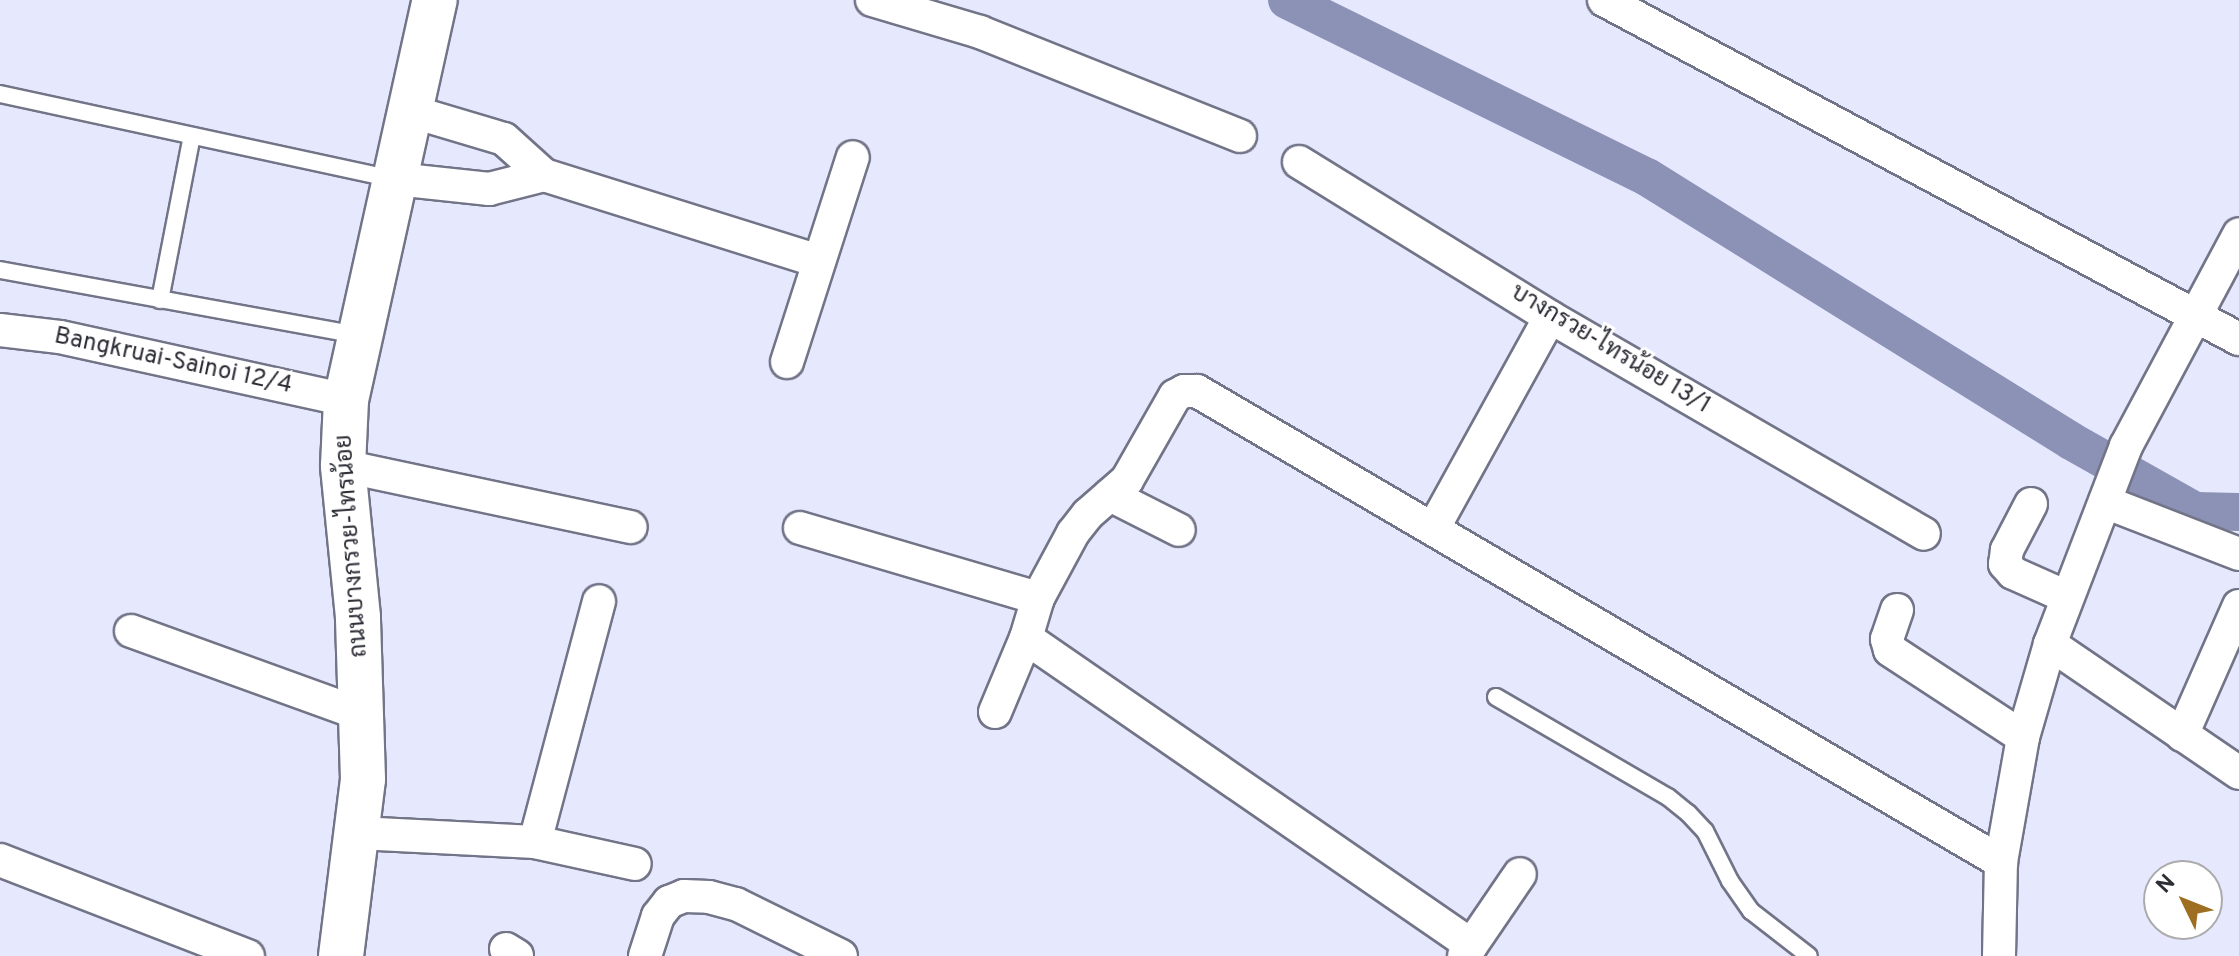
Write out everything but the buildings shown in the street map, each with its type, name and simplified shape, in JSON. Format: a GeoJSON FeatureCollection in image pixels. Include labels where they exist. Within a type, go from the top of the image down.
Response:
{"type":"FeatureCollection","features":[{"type":"Feature","properties":{"kind":"main road","name":"ถนนบางกรวย-ไทรน้อย"},"geometry":{"type":"LineString","coordinates":[[350,953],[363,715],[343,466],[346,400],[435,0]]}},
{"type":"Feature","properties":{"kind":"street"},"geometry":{"type":"LineString","coordinates":[[872,0],[980,32],[1240,136]]}},
{"type":"Feature","properties":{"kind":"street"},"geometry":{"type":"LineString","coordinates":[[1604,0],[2239,339]]}},
{"type":"Feature","properties":{"kind":"street"},"geometry":{"type":"LineString","coordinates":[[410,111],[504,139],[544,175],[819,261]]}},
{"type":"Feature","properties":{"kind":"street"},"geometry":{"type":"LineString","coordinates":[[787,362],[853,157]]}},
{"type":"Feature","properties":{"kind":"street","name":"บางกรวย-ไทรน้อย 13/1"},"geometry":{"type":"LineString","coordinates":[[1299,162],[1550,317],[1924,534]]}},
{"type":"Feature","properties":{"kind":"street"},"geometry":{"type":"LineString","coordinates":[[396,179],[489,189],[544,175]]}},
{"type":"Feature","properties":{"kind":"street"},"geometry":{"type":"LineString","coordinates":[[1999,956],[2001,862],[2023,737],[2050,644],[2126,446],[2239,235]]}},
{"type":"Feature","properties":{"kind":"street"},"geometry":{"type":"LineString","coordinates":[[1433,529],[1550,317]]}},
{"type":"Feature","properties":{"kind":"street","name":"Bangkruai-Sainoi 12/4"},"geometry":{"type":"LineString","coordinates":[[0,330],[60,337],[346,400]]}},
{"type":"Feature","properties":{"kind":"street"},"geometry":{"type":"LineString","coordinates":[[995,712],[1026,638],[1038,598],[1073,533],[1141,461],[1175,396],[1184,391],[1197,391],[2001,862]]}},
{"type":"Feature","properties":{"kind":"street"},"geometry":{"type":"LineString","coordinates":[[343,466],[631,527]]}},
{"type":"Feature","properties":{"kind":"street"},"geometry":{"type":"LineString","coordinates":[[2108,494],[2239,554]]}},
{"type":"Feature","properties":{"kind":"street"},"geometry":{"type":"LineString","coordinates":[[1110,495],[1179,530]]}},
{"type":"Feature","properties":{"kind":"street"},"geometry":{"type":"LineString","coordinates":[[2031,504],[2007,550],[2005,564],[2013,573],[2067,597]]}},
{"type":"Feature","properties":{"kind":"street"},"geometry":{"type":"LineString","coordinates":[[800,528],[1038,598]]}},
{"type":"Feature","properties":{"kind":"street"},"geometry":{"type":"LineString","coordinates":[[535,842],[599,601]]}},
{"type":"Feature","properties":{"kind":"street"},"geometry":{"type":"LineString","coordinates":[[2182,735],[2239,606]]}},
{"type":"Feature","properties":{"kind":"street"},"geometry":{"type":"LineString","coordinates":[[1897,610],[1887,639],[1890,650],[2023,737]]}},
{"type":"Feature","properties":{"kind":"street"},"geometry":{"type":"LineString","coordinates":[[131,631],[363,715]]}},
{"type":"Feature","properties":{"kind":"street"},"geometry":{"type":"LineString","coordinates":[[1026,638],[1467,951],[1520,874]]}},
{"type":"Feature","properties":{"kind":"street"},"geometry":{"type":"LineString","coordinates":[[2050,644],[2239,773]]}},
{"type":"Feature","properties":{"kind":"street"},"geometry":{"type":"LineString","coordinates":[[358,833],[535,842],[635,864]]}},
{"type":"Feature","properties":{"kind":"street"},"geometry":{"type":"LineString","coordinates":[[0,860],[248,956]]}},
{"type":"Feature","properties":{"kind":"street"},"geometry":{"type":"LineString","coordinates":[[645,956],[658,916],[669,902],[684,896],[709,897],[736,904],[841,956]]}},
{"type":"Feature","properties":{"kind":"lane"},"geometry":{"type":"LineString","coordinates":[[0,94],[396,179]]}},
{"type":"Feature","properties":{"kind":"lane"},"geometry":{"type":"LineString","coordinates":[[160,300],[192,136]]}},
{"type":"Feature","properties":{"kind":"lane"},"geometry":{"type":"LineString","coordinates":[[0,270],[360,335]]}},
{"type":"Feature","properties":{"kind":"lane"},"geometry":{"type":"LineString","coordinates":[[1496,697],[1668,797],[1688,813],[1705,831],[1730,881],[1751,911],[1809,956]]}},
{"type":"Feature","properties":{"kind":"waterway"},"geometry":{"type":"LineString","coordinates":[[1287,0],[1647,177],[2071,441],[2195,511],[2239,512]]}}]}
